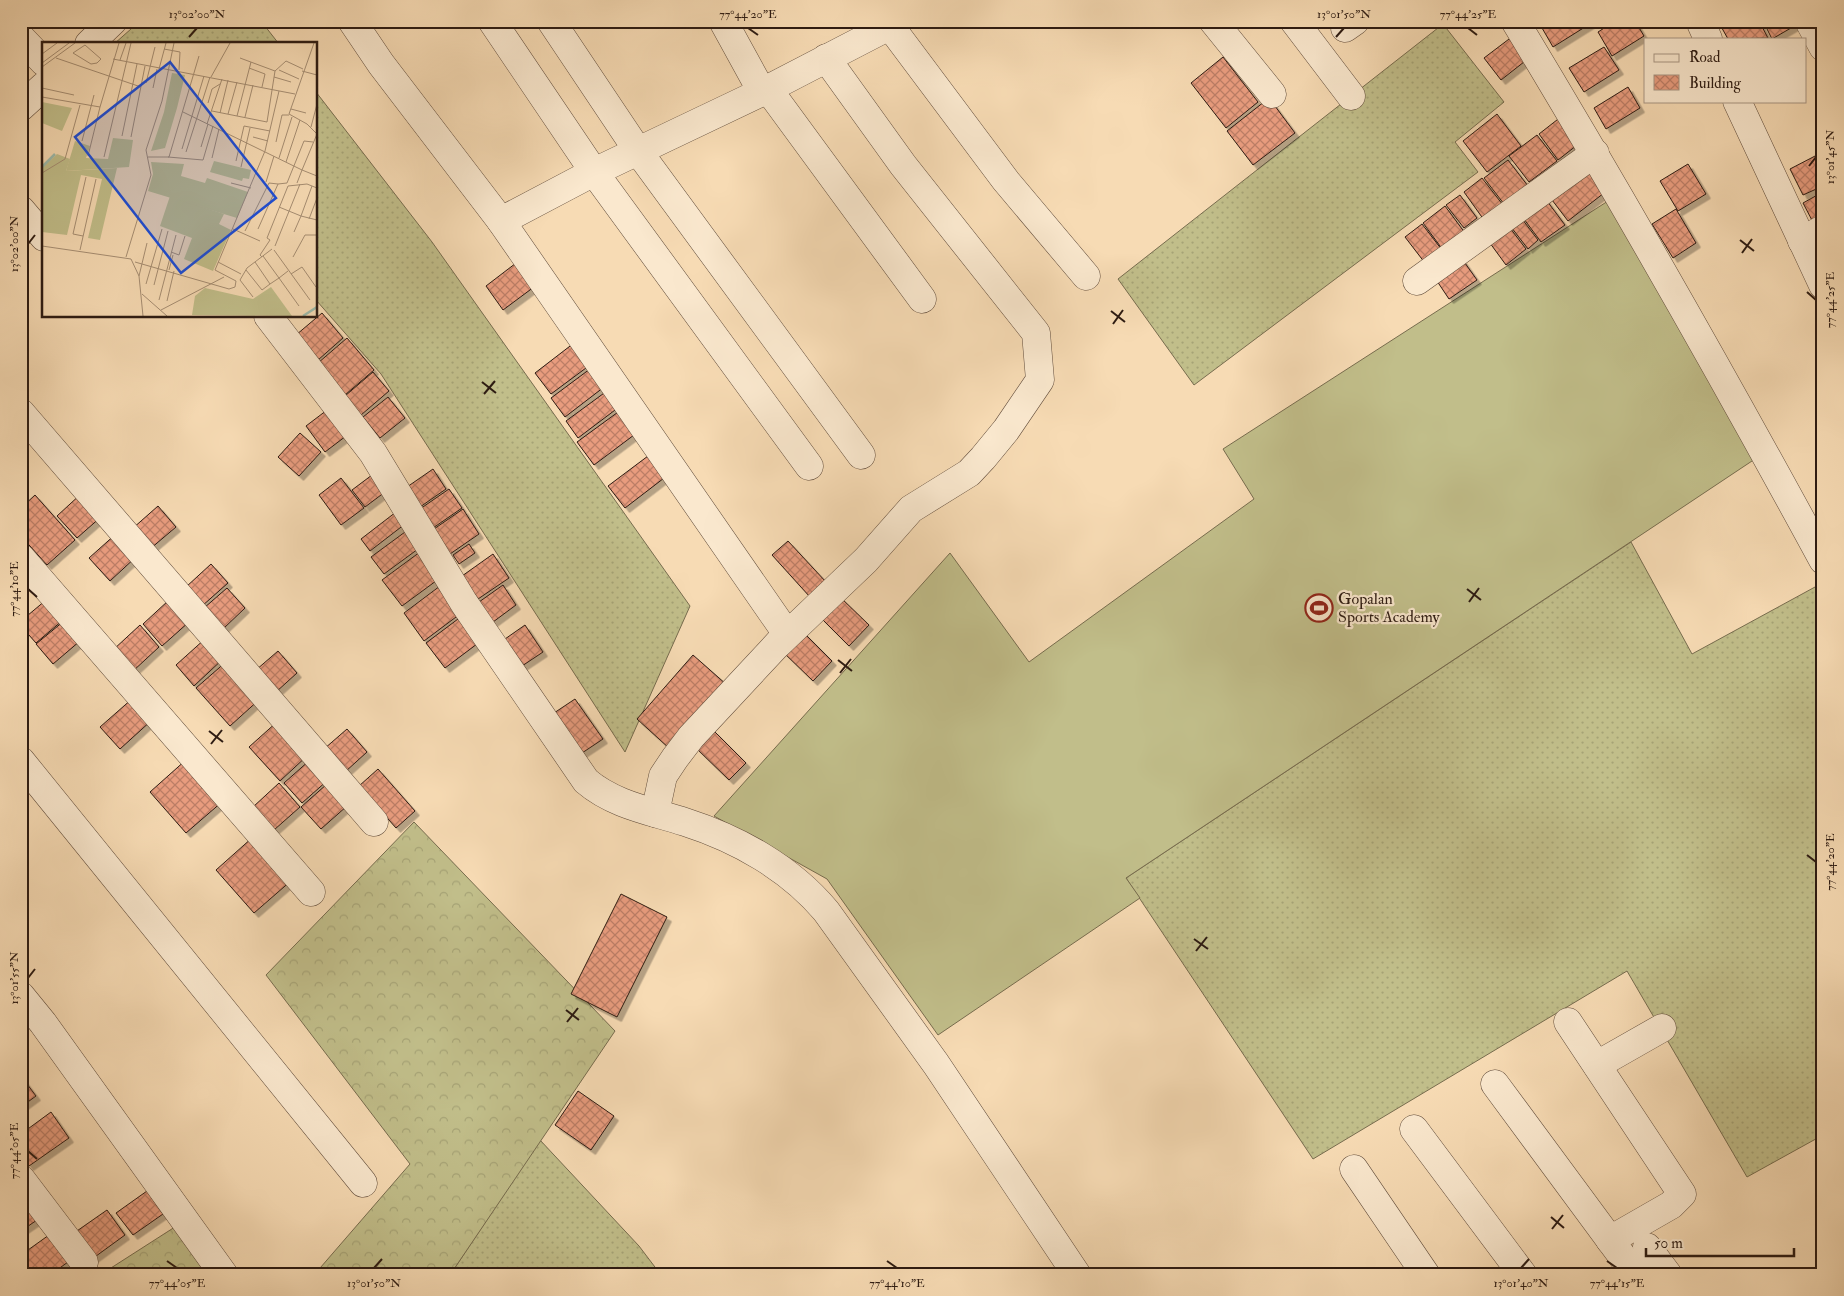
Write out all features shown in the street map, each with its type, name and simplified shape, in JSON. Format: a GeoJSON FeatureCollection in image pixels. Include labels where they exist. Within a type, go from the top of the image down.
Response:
{"type":"FeatureCollection","features":[{"type":"Feature","properties":{"kind":"street"},"geometry":{"type":"LineString","coordinates":[[91,42],[113,21]]}},
{"type":"Feature","properties":{"kind":"street"},"geometry":{"type":"LineString","coordinates":[[352,21],[381,64],[501,221],[787,634],[691,738],[675,758],[663,776],[655,812]]}},
{"type":"Feature","properties":{"kind":"street"},"geometry":{"type":"LineString","coordinates":[[492,21],[594,172],[809,466]]}},
{"type":"Feature","properties":{"kind":"street"},"geometry":{"type":"LineString","coordinates":[[551,21],[638,151],[862,455]]}},
{"type":"Feature","properties":{"kind":"street"},"geometry":{"type":"LineString","coordinates":[[724,21],[765,90],[922,299]]}},
{"type":"Feature","properties":{"kind":"street"},"geometry":{"type":"LineString","coordinates":[[1213,21],[1272,94]]}},
{"type":"Feature","properties":{"kind":"street"},"geometry":{"type":"LineString","coordinates":[[1294,21],[1351,96]]}},
{"type":"Feature","properties":{"kind":"street"},"geometry":{"type":"LineString","coordinates":[[1514,21],[1595,153],[1720,371],[1823,560]]}},
{"type":"Feature","properties":{"kind":"street"},"geometry":{"type":"LineString","coordinates":[[1700,21],[1708,38]]}},
{"type":"Feature","properties":{"kind":"street"},"geometry":{"type":"LineString","coordinates":[[1809,21],[1823,47]]}},
{"type":"Feature","properties":{"kind":"street"},"geometry":{"type":"LineString","coordinates":[[501,221],[594,172],[765,90],[894,24],[1006,181],[1086,276]]}},
{"type":"Feature","properties":{"kind":"street"},"geometry":{"type":"LineString","coordinates":[[21,38],[42,60]]}},
{"type":"Feature","properties":{"kind":"street"},"geometry":{"type":"LineString","coordinates":[[779,643],[866,560],[911,509],[969,473],[1006,430],[1040,380],[1036,333],[903,166],[826,58]]}},
{"type":"Feature","properties":{"kind":"street"},"geometry":{"type":"LineString","coordinates":[[21,107],[42,88]]}},
{"type":"Feature","properties":{"kind":"street"},"geometry":{"type":"LineString","coordinates":[[1738,102],[1812,235],[1823,286]]}},
{"type":"Feature","properties":{"kind":"street"},"geometry":{"type":"LineString","coordinates":[[1416,281],[1595,153]]}},
{"type":"Feature","properties":{"kind":"street"},"geometry":{"type":"LineString","coordinates":[[21,210],[42,235]]}},
{"type":"Feature","properties":{"kind":"street"},"geometry":{"type":"LineString","coordinates":[[270,318],[373,453],[464,603],[586,781],[599,792],[616,801],[655,812],[726,838],[769,861],[810,891],[936,1064],[1077,1275]]}},
{"type":"Feature","properties":{"kind":"street"},"geometry":{"type":"LineString","coordinates":[[21,413],[374,822]]}},
{"type":"Feature","properties":{"kind":"street"},"geometry":{"type":"LineString","coordinates":[[21,558],[312,892]]}},
{"type":"Feature","properties":{"kind":"street"},"geometry":{"type":"LineString","coordinates":[[21,762],[363,1183]]}},
{"type":"Feature","properties":{"kind":"street"},"geometry":{"type":"LineString","coordinates":[[21,996],[43,1023],[224,1275]]}},
{"type":"Feature","properties":{"kind":"street"},"geometry":{"type":"LineString","coordinates":[[1568,1022],[1682,1194],[1671,1206],[1610,1240]]}},
{"type":"Feature","properties":{"kind":"street"},"geometry":{"type":"LineString","coordinates":[[1597,1065],[1662,1028]]}},
{"type":"Feature","properties":{"kind":"street"},"geometry":{"type":"LineString","coordinates":[[1495,1084],[1636,1275]]}},
{"type":"Feature","properties":{"kind":"street"},"geometry":{"type":"LineString","coordinates":[[1414,1130],[1523,1275]]}},
{"type":"Feature","properties":{"kind":"street"},"geometry":{"type":"LineString","coordinates":[[1354,1169],[1426,1275]]}},
{"type":"Feature","properties":{"kind":"street"},"geometry":{"type":"LineString","coordinates":[[21,1179],[84,1262]]}},
{"type":"Feature","properties":{"kind":"street"},"geometry":{"type":"LineString","coordinates":[[1646,1246],[1668,1275]]}},
{"type":"Feature","properties":{"kind":"green space"},"geometry":{"type":"Polygon","coordinates":[[[140,21],[261,21],[277,42],[116,42],[140,21]]]}},
{"type":"Feature","properties":{"kind":"green space"},"geometry":{"type":"Polygon","coordinates":[[[1443,24],[1504,102],[1455,142],[1478,172],[1194,385],[1118,279],[1443,24]]]}},
{"type":"Feature","properties":{"kind":"green space"},"geometry":{"type":"Polygon","coordinates":[[[318,95],[432,242],[690,606],[625,752],[381,374],[318,302],[318,95]]]}},
{"type":"Feature","properties":{"kind":"green space","name":"Gopalan Sports Academy"},"geometry":{"type":"Polygon","coordinates":[[[1608,201],[1755,459],[1126,878],[1140,898],[938,1035],[827,879],[714,816],[950,553],[1029,662],[1254,499],[1223,449],[1608,201]]]}},
{"type":"Feature","properties":{"kind":"green space"},"geometry":{"type":"Polygon","coordinates":[[[1631,542],[1692,654],[1815,587],[1823,600],[1823,1135],[1747,1177],[1627,971],[1313,1159],[1126,878],[1631,542]]]}},
{"type":"Feature","properties":{"kind":"green space"},"geometry":{"type":"Polygon","coordinates":[[[414,822],[615,1031],[450,1275],[314,1275],[410,1164],[266,975],[414,822]]]}},
{"type":"Feature","properties":{"kind":"green space"},"geometry":{"type":"Polygon","coordinates":[[[540,1140],[639,1246],[661,1275],[450,1275],[540,1140]]]}},
{"type":"Feature","properties":{"kind":"green space"},"geometry":{"type":"Polygon","coordinates":[[[178,1225],[212,1275],[100,1275],[178,1225]]]}},
{"type":"Feature","properties":{"kind":"building"},"geometry":{"type":"Polygon","coordinates":[[[1538,21],[1592,21],[1593,22],[1553,47],[1538,21]]]}},
{"type":"Feature","properties":{"kind":"building"},"geometry":{"type":"Polygon","coordinates":[[[1615,21],[1635,21],[1644,36],[1612,56],[1598,32],[1615,21]]]}},
{"type":"Feature","properties":{"kind":"building"},"geometry":{"type":"Polygon","coordinates":[[[1718,21],[1759,21],[1768,38],[1727,38],[1718,21]]]}},
{"type":"Feature","properties":{"kind":"building"},"geometry":{"type":"Polygon","coordinates":[[[1775,21],[1803,21],[1774,38],[1772,38],[1766,27],[1775,21]]]}},
{"type":"Feature","properties":{"kind":"building"},"geometry":{"type":"Polygon","coordinates":[[[1513,36],[1529,58],[1501,80],[1484,58],[1513,36]]]}},
{"type":"Feature","properties":{"kind":"building"},"geometry":{"type":"Polygon","coordinates":[[[1604,47],[1619,70],[1584,92],[1569,68],[1604,47]]]}},
{"type":"Feature","properties":{"kind":"building"},"geometry":{"type":"Polygon","coordinates":[[[1223,57],[1258,102],[1226,128],[1191,83],[1223,57]]]}},
{"type":"Feature","properties":{"kind":"building"},"geometry":{"type":"Polygon","coordinates":[[[1628,87],[1640,108],[1606,129],[1594,108],[1628,87]]]}},
{"type":"Feature","properties":{"kind":"building"},"geometry":{"type":"Polygon","coordinates":[[[1269,98],[1295,133],[1253,165],[1227,131],[1269,98]]]}},
{"type":"Feature","properties":{"kind":"building"},"geometry":{"type":"Polygon","coordinates":[[[1497,114],[1521,146],[1487,172],[1463,141],[1497,114]]]}},
{"type":"Feature","properties":{"kind":"building"},"geometry":{"type":"Polygon","coordinates":[[[1562,116],[1581,142],[1558,160],[1539,134],[1562,116]]]}},
{"type":"Feature","properties":{"kind":"building"},"geometry":{"type":"Polygon","coordinates":[[[1537,135],[1557,161],[1529,182],[1509,156],[1537,135]]]}},
{"type":"Feature","properties":{"kind":"building"},"geometry":{"type":"Polygon","coordinates":[[[1817,155],[1823,165],[1823,186],[1803,195],[1790,169],[1817,155]]]}},
{"type":"Feature","properties":{"kind":"building"},"geometry":{"type":"Polygon","coordinates":[[[1508,160],[1528,186],[1504,204],[1484,178],[1508,160]]]}},
{"type":"Feature","properties":{"kind":"building"},"geometry":{"type":"Polygon","coordinates":[[[1688,164],[1706,194],[1678,211],[1660,181],[1688,164]]]}},
{"type":"Feature","properties":{"kind":"building"},"geometry":{"type":"Polygon","coordinates":[[[1586,168],[1604,193],[1568,221],[1549,196],[1586,168]]]}},
{"type":"Feature","properties":{"kind":"building"},"geometry":{"type":"Polygon","coordinates":[[[1482,178],[1503,205],[1484,220],[1464,192],[1482,178]]]}},
{"type":"Feature","properties":{"kind":"building"},"geometry":{"type":"Polygon","coordinates":[[[1821,193],[1823,222],[1815,226],[1803,203],[1821,193]]]}},
{"type":"Feature","properties":{"kind":"building"},"geometry":{"type":"Polygon","coordinates":[[[1460,195],[1477,218],[1464,228],[1446,205],[1460,195]]]}},
{"type":"Feature","properties":{"kind":"building"},"geometry":{"type":"Polygon","coordinates":[[[1544,197],[1565,225],[1541,242],[1521,215],[1544,197]]]}},
{"type":"Feature","properties":{"kind":"building"},"geometry":{"type":"Polygon","coordinates":[[[1445,206],[1465,233],[1443,250],[1423,223],[1445,206]]]}},
{"type":"Feature","properties":{"kind":"building"},"geometry":{"type":"Polygon","coordinates":[[[1676,209],[1696,243],[1673,258],[1652,224],[1676,209]]]}},
{"type":"Feature","properties":{"kind":"building"},"geometry":{"type":"Polygon","coordinates":[[[1519,215],[1538,240],[1528,249],[1508,223],[1519,215]]]}},
{"type":"Feature","properties":{"kind":"building"},"geometry":{"type":"Polygon","coordinates":[[[1422,224],[1442,250],[1425,263],[1405,237],[1422,224]]]}},
{"type":"Feature","properties":{"kind":"building"},"geometry":{"type":"Polygon","coordinates":[[[1507,224],[1526,249],[1506,265],[1487,239],[1507,224]]]}},
{"type":"Feature","properties":{"kind":"building"},"geometry":{"type":"Polygon","coordinates":[[[1460,256],[1477,280],[1449,299],[1433,275],[1460,256]]]}},
{"type":"Feature","properties":{"kind":"building"},"geometry":{"type":"Polygon","coordinates":[[[520,260],[538,284],[503,310],[486,286],[520,260]]]}},
{"type":"Feature","properties":{"kind":"building"},"geometry":{"type":"Polygon","coordinates":[[[322,313],[343,338],[318,360],[296,335],[322,313]]]}},
{"type":"Feature","properties":{"kind":"building"},"geometry":{"type":"Polygon","coordinates":[[[347,338],[374,370],[345,395],[318,363],[347,338]]]}},
{"type":"Feature","properties":{"kind":"building"},"geometry":{"type":"Polygon","coordinates":[[[574,343],[590,365],[551,394],[535,373],[574,343]]]}},
{"type":"Feature","properties":{"kind":"building"},"geometry":{"type":"Polygon","coordinates":[[[594,366],[608,384],[565,417],[551,398],[594,366]]]}},
{"type":"Feature","properties":{"kind":"building"},"geometry":{"type":"Polygon","coordinates":[[[373,372],[389,391],[361,415],[345,396],[373,372]]]}},
{"type":"Feature","properties":{"kind":"building"},"geometry":{"type":"Polygon","coordinates":[[[611,388],[623,404],[578,438],[566,421],[611,388]]]}},
{"type":"Feature","properties":{"kind":"building"},"geometry":{"type":"Polygon","coordinates":[[[388,397],[405,418],[380,438],[363,417],[388,397]]]}},
{"type":"Feature","properties":{"kind":"building"},"geometry":{"type":"Polygon","coordinates":[[[331,407],[350,433],[325,452],[306,426],[331,407]]]}},
{"type":"Feature","properties":{"kind":"building"},"geometry":{"type":"Polygon","coordinates":[[[625,407],[642,429],[594,465],[577,442],[625,407]]]}},
{"type":"Feature","properties":{"kind":"building"},"geometry":{"type":"Polygon","coordinates":[[[300,433],[321,452],[299,476],[278,457],[300,433]]]}},
{"type":"Feature","properties":{"kind":"building"},"geometry":{"type":"Polygon","coordinates":[[[652,453],[668,475],[625,508],[608,486],[652,453]]]}},
{"type":"Feature","properties":{"kind":"building"},"geometry":{"type":"Polygon","coordinates":[[[433,469],[446,489],[420,507],[407,487],[433,469]]]}},
{"type":"Feature","properties":{"kind":"building"},"geometry":{"type":"Polygon","coordinates":[[[372,475],[385,492],[365,507],[352,490],[372,475]]]}},
{"type":"Feature","properties":{"kind":"building"},"geometry":{"type":"Polygon","coordinates":[[[341,478],[364,508],[341,525],[319,495],[341,478]]]}},
{"type":"Feature","properties":{"kind":"building"},"geometry":{"type":"Polygon","coordinates":[[[449,489],[462,508],[433,528],[420,509],[449,489]]]}},
{"type":"Feature","properties":{"kind":"building"},"geometry":{"type":"Polygon","coordinates":[[[82,493],[102,516],[77,538],[57,516],[82,493]]]}},
{"type":"Feature","properties":{"kind":"building"},"geometry":{"type":"Polygon","coordinates":[[[35,495],[75,540],[47,565],[21,536],[21,508],[35,495]]]}},
{"type":"Feature","properties":{"kind":"building"},"geometry":{"type":"Polygon","coordinates":[[[158,506],[176,527],[150,549],[132,529],[158,506]]]}},
{"type":"Feature","properties":{"kind":"building"},"geometry":{"type":"Polygon","coordinates":[[[463,509],[479,534],[450,554],[434,529],[463,509]]]}},
{"type":"Feature","properties":{"kind":"building"},"geometry":{"type":"Polygon","coordinates":[[[396,512],[405,524],[370,551],[361,539],[396,512]]]}},
{"type":"Feature","properties":{"kind":"building"},"geometry":{"type":"Polygon","coordinates":[[[405,532],[418,549],[384,574],[371,557],[405,532]]]}},
{"type":"Feature","properties":{"kind":"building"},"geometry":{"type":"Polygon","coordinates":[[[117,533],[137,556],[110,581],[89,558],[117,533]]]}},
{"type":"Feature","properties":{"kind":"building"},"geometry":{"type":"Polygon","coordinates":[[[788,541],[826,582],[810,597],[772,555],[788,541]]]}},
{"type":"Feature","properties":{"kind":"building"},"geometry":{"type":"Polygon","coordinates":[[[469,544],[475,553],[459,564],[453,555],[469,544]]]}},
{"type":"Feature","properties":{"kind":"building"},"geometry":{"type":"Polygon","coordinates":[[[420,552],[440,578],[402,606],[382,580],[420,552]]]}},
{"type":"Feature","properties":{"kind":"building"},"geometry":{"type":"Polygon","coordinates":[[[493,554],[509,578],[478,599],[462,576],[493,554]]]}},
{"type":"Feature","properties":{"kind":"building"},"geometry":{"type":"Polygon","coordinates":[[[211,564],[228,583],[202,606],[186,587],[211,564]]]}},
{"type":"Feature","properties":{"kind":"building"},"geometry":{"type":"Polygon","coordinates":[[[503,585],[516,605],[493,622],[479,602],[503,585]]]}},
{"type":"Feature","properties":{"kind":"building"},"geometry":{"type":"Polygon","coordinates":[[[440,586],[460,614],[424,641],[404,613],[440,586]]]}},
{"type":"Feature","properties":{"kind":"building"},"geometry":{"type":"Polygon","coordinates":[[[227,588],[245,608],[223,629],[204,608],[227,588]]]}},
{"type":"Feature","properties":{"kind":"building"},"geometry":{"type":"Polygon","coordinates":[[[839,596],[869,625],[849,646],[820,617],[839,596]]]}},
{"type":"Feature","properties":{"kind":"building"},"geometry":{"type":"Polygon","coordinates":[[[46,600],[63,620],[36,643],[21,626],[21,621],[46,600]]]}},
{"type":"Feature","properties":{"kind":"building"},"geometry":{"type":"Polygon","coordinates":[[[169,600],[189,622],[162,646],[143,624],[169,600]]]}},
{"type":"Feature","properties":{"kind":"building"},"geometry":{"type":"Polygon","coordinates":[[[462,616],[481,641],[445,668],[426,643],[462,616]]]}},
{"type":"Feature","properties":{"kind":"building"},"geometry":{"type":"Polygon","coordinates":[[[64,621],[80,641],[53,664],[36,644],[64,621]]]}},
{"type":"Feature","properties":{"kind":"building"},"geometry":{"type":"Polygon","coordinates":[[[140,625],[159,647],[132,672],[113,650],[140,625]]]}},
{"type":"Feature","properties":{"kind":"building"},"geometry":{"type":"Polygon","coordinates":[[[525,625],[543,652],[522,666],[505,639],[525,625]]]}},
{"type":"Feature","properties":{"kind":"building"},"geometry":{"type":"Polygon","coordinates":[[[800,629],[832,661],[813,681],[780,649],[800,629]]]}},
{"type":"Feature","properties":{"kind":"building"},"geometry":{"type":"Polygon","coordinates":[[[206,638],[224,658],[194,686],[176,665],[206,638]]]}},
{"type":"Feature","properties":{"kind":"building"},"geometry":{"type":"Polygon","coordinates":[[[278,651],[297,673],[276,692],[256,670],[278,651]]]}},
{"type":"Feature","properties":{"kind":"building"},"geometry":{"type":"Polygon","coordinates":[[[693,655],[727,685],[670,749],[637,719],[693,655]]]}},
{"type":"Feature","properties":{"kind":"building"},"geometry":{"type":"Polygon","coordinates":[[[227,661],[261,698],[230,726],[196,688],[227,661]]]}},
{"type":"Feature","properties":{"kind":"building"},"geometry":{"type":"Polygon","coordinates":[[[133,698],[152,720],[120,749],[100,727],[133,698]]]}},
{"type":"Feature","properties":{"kind":"building"},"geometry":{"type":"Polygon","coordinates":[[[575,699],[603,739],[582,753],[554,713],[575,699]]]}},
{"type":"Feature","properties":{"kind":"building"},"geometry":{"type":"Polygon","coordinates":[[[278,721],[308,755],[280,781],[249,747],[278,721]]]}},
{"type":"Feature","properties":{"kind":"building"},"geometry":{"type":"Polygon","coordinates":[[[347,729],[367,752],[345,772],[324,749],[347,729]]]}},
{"type":"Feature","properties":{"kind":"building"},"geometry":{"type":"Polygon","coordinates":[[[713,730],[746,763],[729,780],[695,747],[713,730]]]}},
{"type":"Feature","properties":{"kind":"building"},"geometry":{"type":"Polygon","coordinates":[[[187,759],[223,801],[186,833],[150,792],[187,759]]]}},
{"type":"Feature","properties":{"kind":"building"},"geometry":{"type":"Polygon","coordinates":[[[310,760],[328,780],[302,803],[284,783],[310,760]]]}},
{"type":"Feature","properties":{"kind":"building"},"geometry":{"type":"Polygon","coordinates":[[[378,769],[415,811],[396,828],[359,786],[378,769]]]}},
{"type":"Feature","properties":{"kind":"building"},"geometry":{"type":"Polygon","coordinates":[[[279,783],[300,807],[274,830],[253,807],[279,783]]]}},
{"type":"Feature","properties":{"kind":"building"},"geometry":{"type":"Polygon","coordinates":[[[327,784],[347,806],[321,829],[301,807],[327,784]]]}},
{"type":"Feature","properties":{"kind":"building"},"geometry":{"type":"Polygon","coordinates":[[[253,837],[292,880],[254,913],[216,870],[253,837]]]}},
{"type":"Feature","properties":{"kind":"building"},"geometry":{"type":"Polygon","coordinates":[[[621,894],[667,917],[617,1017],[571,994],[621,894]]]}},
{"type":"Feature","properties":{"kind":"building"},"geometry":{"type":"Polygon","coordinates":[[[21,1076],[36,1096],[21,1107],[21,1076]]]}},
{"type":"Feature","properties":{"kind":"building"},"geometry":{"type":"Polygon","coordinates":[[[578,1091],[614,1116],[591,1150],[555,1125],[578,1091]]]}},
{"type":"Feature","properties":{"kind":"building"},"geometry":{"type":"Polygon","coordinates":[[[51,1112],[69,1138],[29,1166],[21,1155],[21,1134],[51,1112]]]}},
{"type":"Feature","properties":{"kind":"building"},"geometry":{"type":"Polygon","coordinates":[[[147,1191],[163,1214],[133,1235],[116,1213],[147,1191]]]}},
{"type":"Feature","properties":{"kind":"building"},"geometry":{"type":"Polygon","coordinates":[[[24,1202],[37,1220],[21,1231],[21,1204],[24,1202]]]}},
{"type":"Feature","properties":{"kind":"building"},"geometry":{"type":"Polygon","coordinates":[[[107,1210],[125,1235],[92,1259],[74,1233],[107,1210]]]}},
{"type":"Feature","properties":{"kind":"building"},"geometry":{"type":"Polygon","coordinates":[[[49,1235],[68,1262],[50,1275],[21,1275],[21,1255],[49,1235]]]}},
{"type":"Feature","properties":{"kind":"place","name":"Gopalan Sports Academy"},"geometry":{"type":"Point","coordinates":[1319,608]}}]}
